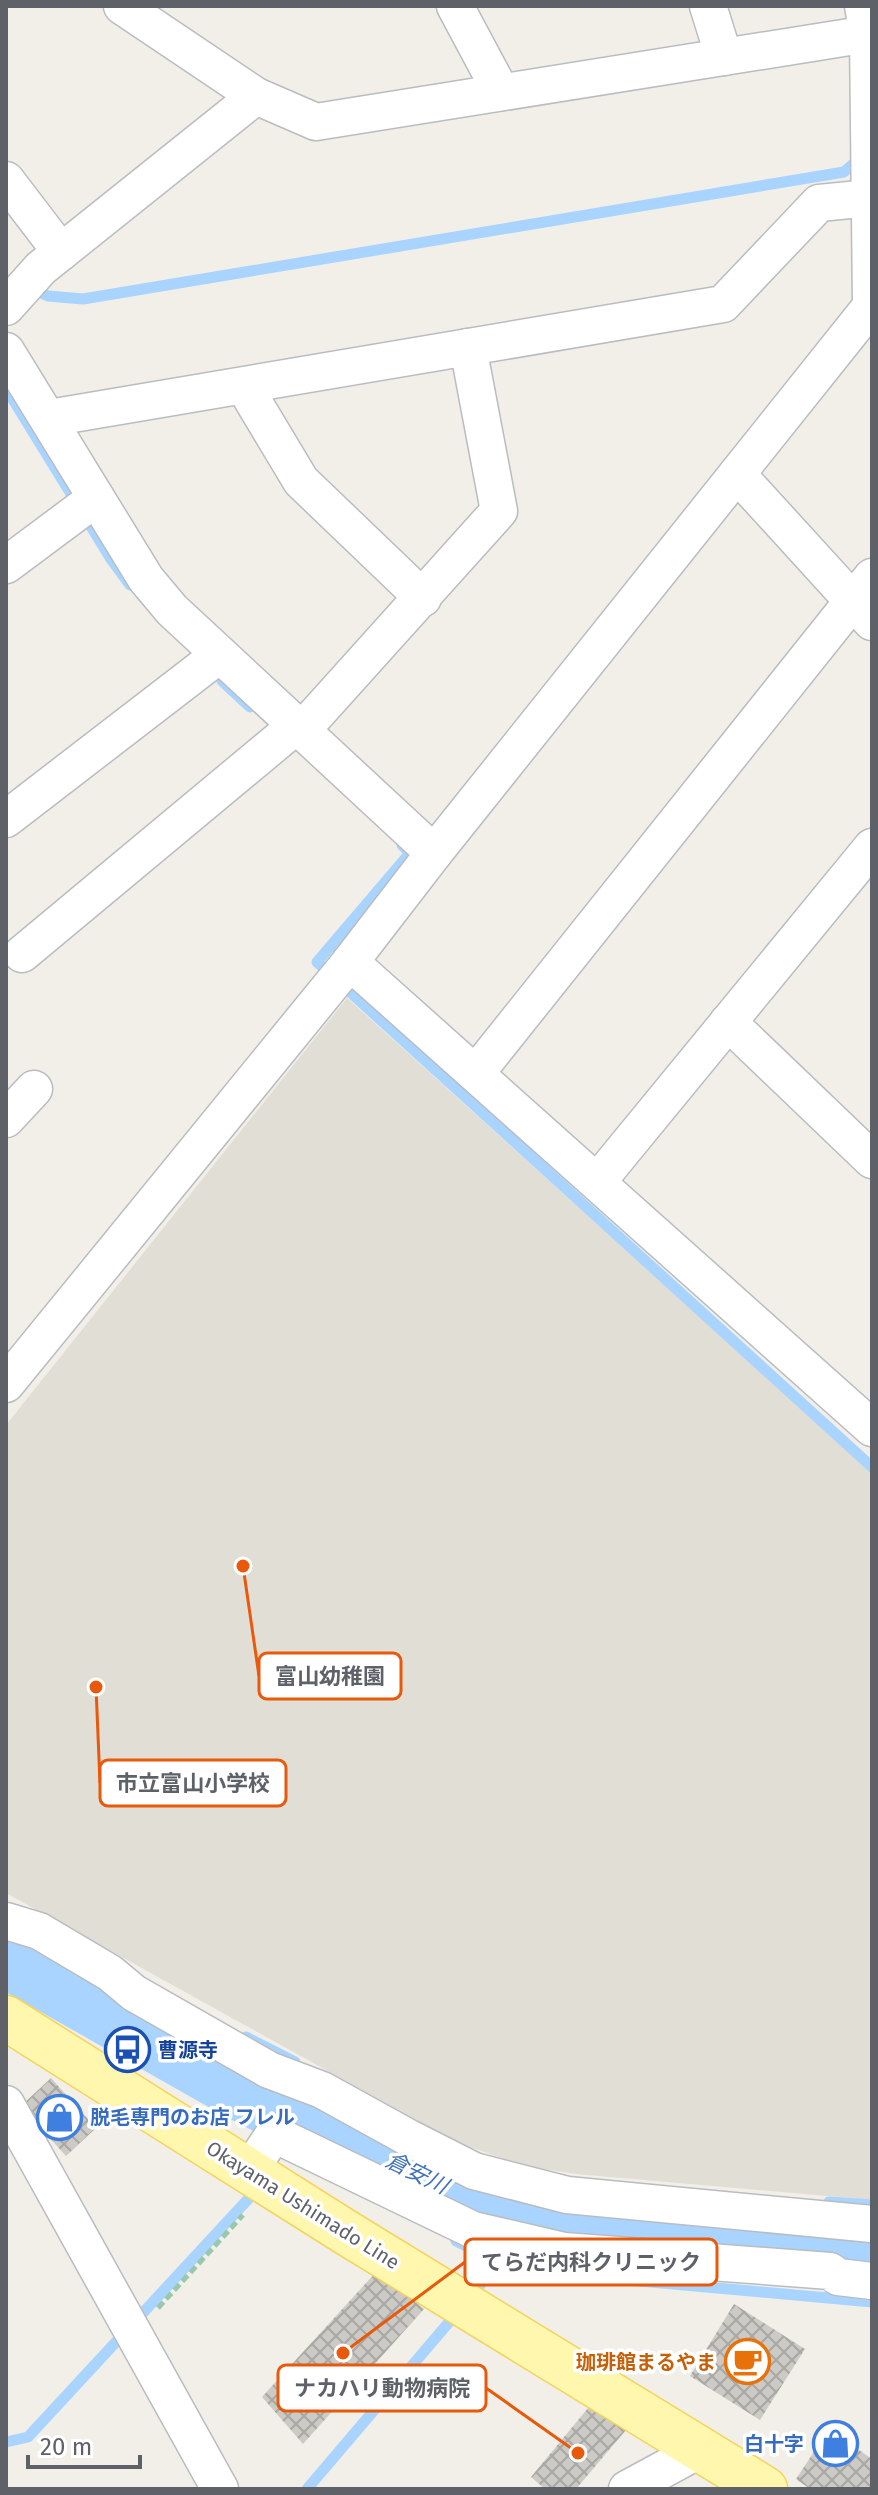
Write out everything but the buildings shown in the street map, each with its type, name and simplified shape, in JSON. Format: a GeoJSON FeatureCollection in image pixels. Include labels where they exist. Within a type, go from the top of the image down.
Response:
{"type":"FeatureCollection","features":[{"type":"Feature","properties":{"kind":"main road","name":"Okayama Ushimado Line"},"geometry":{"type":"LineString","coordinates":[[6,2018],[765,2489]]}},
{"type":"Feature","properties":{"kind":"street"},"geometry":{"type":"LineString","coordinates":[[6,1384],[350,962],[872,306],[866,20],[724,57],[316,122],[256,96],[122,6]]}},
{"type":"Feature","properties":{"kind":"street"},"geometry":{"type":"LineString","coordinates":[[455,6],[501,92]]}},
{"type":"Feature","properties":{"kind":"street"},"geometry":{"type":"LineString","coordinates":[[708,6],[724,57]]}},
{"type":"Feature","properties":{"kind":"street"},"geometry":{"type":"LineString","coordinates":[[19,294],[61,252],[256,96]]}},
{"type":"Feature","properties":{"kind":"street"},"geometry":{"type":"LineString","coordinates":[[49,418],[723,304],[819,203],[870,175]]}},
{"type":"Feature","properties":{"kind":"street"},"geometry":{"type":"LineString","coordinates":[[6,180],[61,252]]}},
{"type":"Feature","properties":{"kind":"street"},"geometry":{"type":"LineString","coordinates":[[22,954],[290,733],[423,598],[499,511],[468,347]]}},
{"type":"Feature","properties":{"kind":"street"},"geometry":{"type":"LineString","coordinates":[[6,351],[49,418],[85,506],[172,610],[209,663],[434,853]]}},
{"type":"Feature","properties":{"kind":"street"},"geometry":{"type":"LineString","coordinates":[[244,386],[301,481],[423,598]]}},
{"type":"Feature","properties":{"kind":"street"},"geometry":{"type":"LineString","coordinates":[[476,1073],[866,600],[737,474]]}},
{"type":"Feature","properties":{"kind":"street"},"geometry":{"type":"LineString","coordinates":[[6,565],[85,506]]}},
{"type":"Feature","properties":{"kind":"street"},"geometry":{"type":"LineString","coordinates":[[6,819],[209,663]]}},
{"type":"Feature","properties":{"kind":"street"},"geometry":{"type":"LineString","coordinates":[[598,1181],[728,1022],[866,869]]}},
{"type":"Feature","properties":{"kind":"street"},"geometry":{"type":"LineString","coordinates":[[350,962],[872,1428]]}},
{"type":"Feature","properties":{"kind":"street"},"geometry":{"type":"LineString","coordinates":[[728,1022],[872,1160]]}},
{"type":"Feature","properties":{"kind":"street"},"geometry":{"type":"LineString","coordinates":[[6,1119],[34,1089]]}},
{"type":"Feature","properties":{"kind":"street"},"geometry":{"type":"LineString","coordinates":[[6,1921],[39,1931],[110,1973],[134,1993],[269,2070],[322,2090],[474,2171],[567,2195],[872,2224]]}},
{"type":"Feature","properties":{"kind":"street"},"geometry":{"type":"LineString","coordinates":[[10,2121],[220,2489]]}},
{"type":"Feature","properties":{"kind":"street"},"geometry":{"type":"LineString","coordinates":[[260,2178],[274,2134],[473,2230],[564,2251],[830,2271],[838,2277],[872,2281]]}},
{"type":"Feature","properties":{"kind":"street"},"geometry":{"type":"LineString","coordinates":[[627,2489],[701,2449]]}},
{"type":"Feature","properties":{"kind":"path"},"geometry":{"type":"LineString","coordinates":[[130,2330],[260,2178]]}},
{"type":"Feature","properties":{"kind":"shaded area"},"geometry":{"type":"Polygon","coordinates":[[[347,998],[872,1473],[872,2200],[576,2174],[525,2166],[456,2142],[6,1893],[6,1425],[347,998]]]}},
{"type":"Feature","properties":{"kind":"waterway"},"geometry":{"type":"LineString","coordinates":[[31,288],[48,296],[83,299],[844,172],[853,164],[866,163]]}},
{"type":"Feature","properties":{"kind":"waterway"},"geometry":{"type":"LineString","coordinates":[[6,388],[130,585]]}},
{"type":"Feature","properties":{"kind":"waterway"},"geometry":{"type":"LineString","coordinates":[[222,681],[250,707]]}},
{"type":"Feature","properties":{"kind":"waterway"},"geometry":{"type":"LineString","coordinates":[[324,968],[317,962],[410,853],[402,845]]}},
{"type":"Feature","properties":{"kind":"waterway"},"geometry":{"type":"LineString","coordinates":[[351,993],[872,1467]]}},
{"type":"Feature","properties":{"kind":"waterway","name":"倉安川"},"geometry":{"type":"LineString","coordinates":[[6,1953],[242,2087],[478,2203],[547,2224],[872,2253]]}},
{"type":"Feature","properties":{"kind":"waterway"},"geometry":{"type":"LineString","coordinates":[[246,2037],[295,2062]]}},
{"type":"Feature","properties":{"kind":"waterway"},"geometry":{"type":"LineString","coordinates":[[6,2442],[28,2437],[251,2196]]}},
{"type":"Feature","properties":{"kind":"waterway"},"geometry":{"type":"LineString","coordinates":[[829,2202],[872,2205]]}},
{"type":"Feature","properties":{"kind":"waterway"},"geometry":{"type":"LineString","coordinates":[[456,2241],[499,2262],[529,2271],[872,2302]]}},
{"type":"Feature","properties":{"kind":"waterway"},"geometry":{"type":"LineString","coordinates":[[479,2286],[499,2262]]}},
{"type":"Feature","properties":{"kind":"waterway"},"geometry":{"type":"LineString","coordinates":[[307,2489],[450,2321]]}},
{"type":"Feature","properties":{"kind":"place","name":"富山幼稚園"},"geometry":{"type":"Point","coordinates":[243,1566]}},
{"type":"Feature","properties":{"kind":"place","name":"市立富山小学校"},"geometry":{"type":"Point","coordinates":[96,1687]}},
{"type":"Feature","properties":{"kind":"place","name":"曹源寺"},"geometry":{"type":"Point","coordinates":[127,2050]}},
{"type":"Feature","properties":{"kind":"place","name":"脱毛専門のお店 フレル"},"geometry":{"type":"Point","coordinates":[59,2117]}},
{"type":"Feature","properties":{"kind":"place","name":"てらだ内科クリニック"},"geometry":{"type":"Point","coordinates":[343,2353]}},
{"type":"Feature","properties":{"kind":"place","name":"珈琲館まるやま"},"geometry":{"type":"Point","coordinates":[747,2362]}},
{"type":"Feature","properties":{"kind":"place","name":"白十字"},"geometry":{"type":"Point","coordinates":[835,2444]}},
{"type":"Feature","properties":{"kind":"place","name":"ナカハリ動物病院"},"geometry":{"type":"Point","coordinates":[578,2453]}}]}
